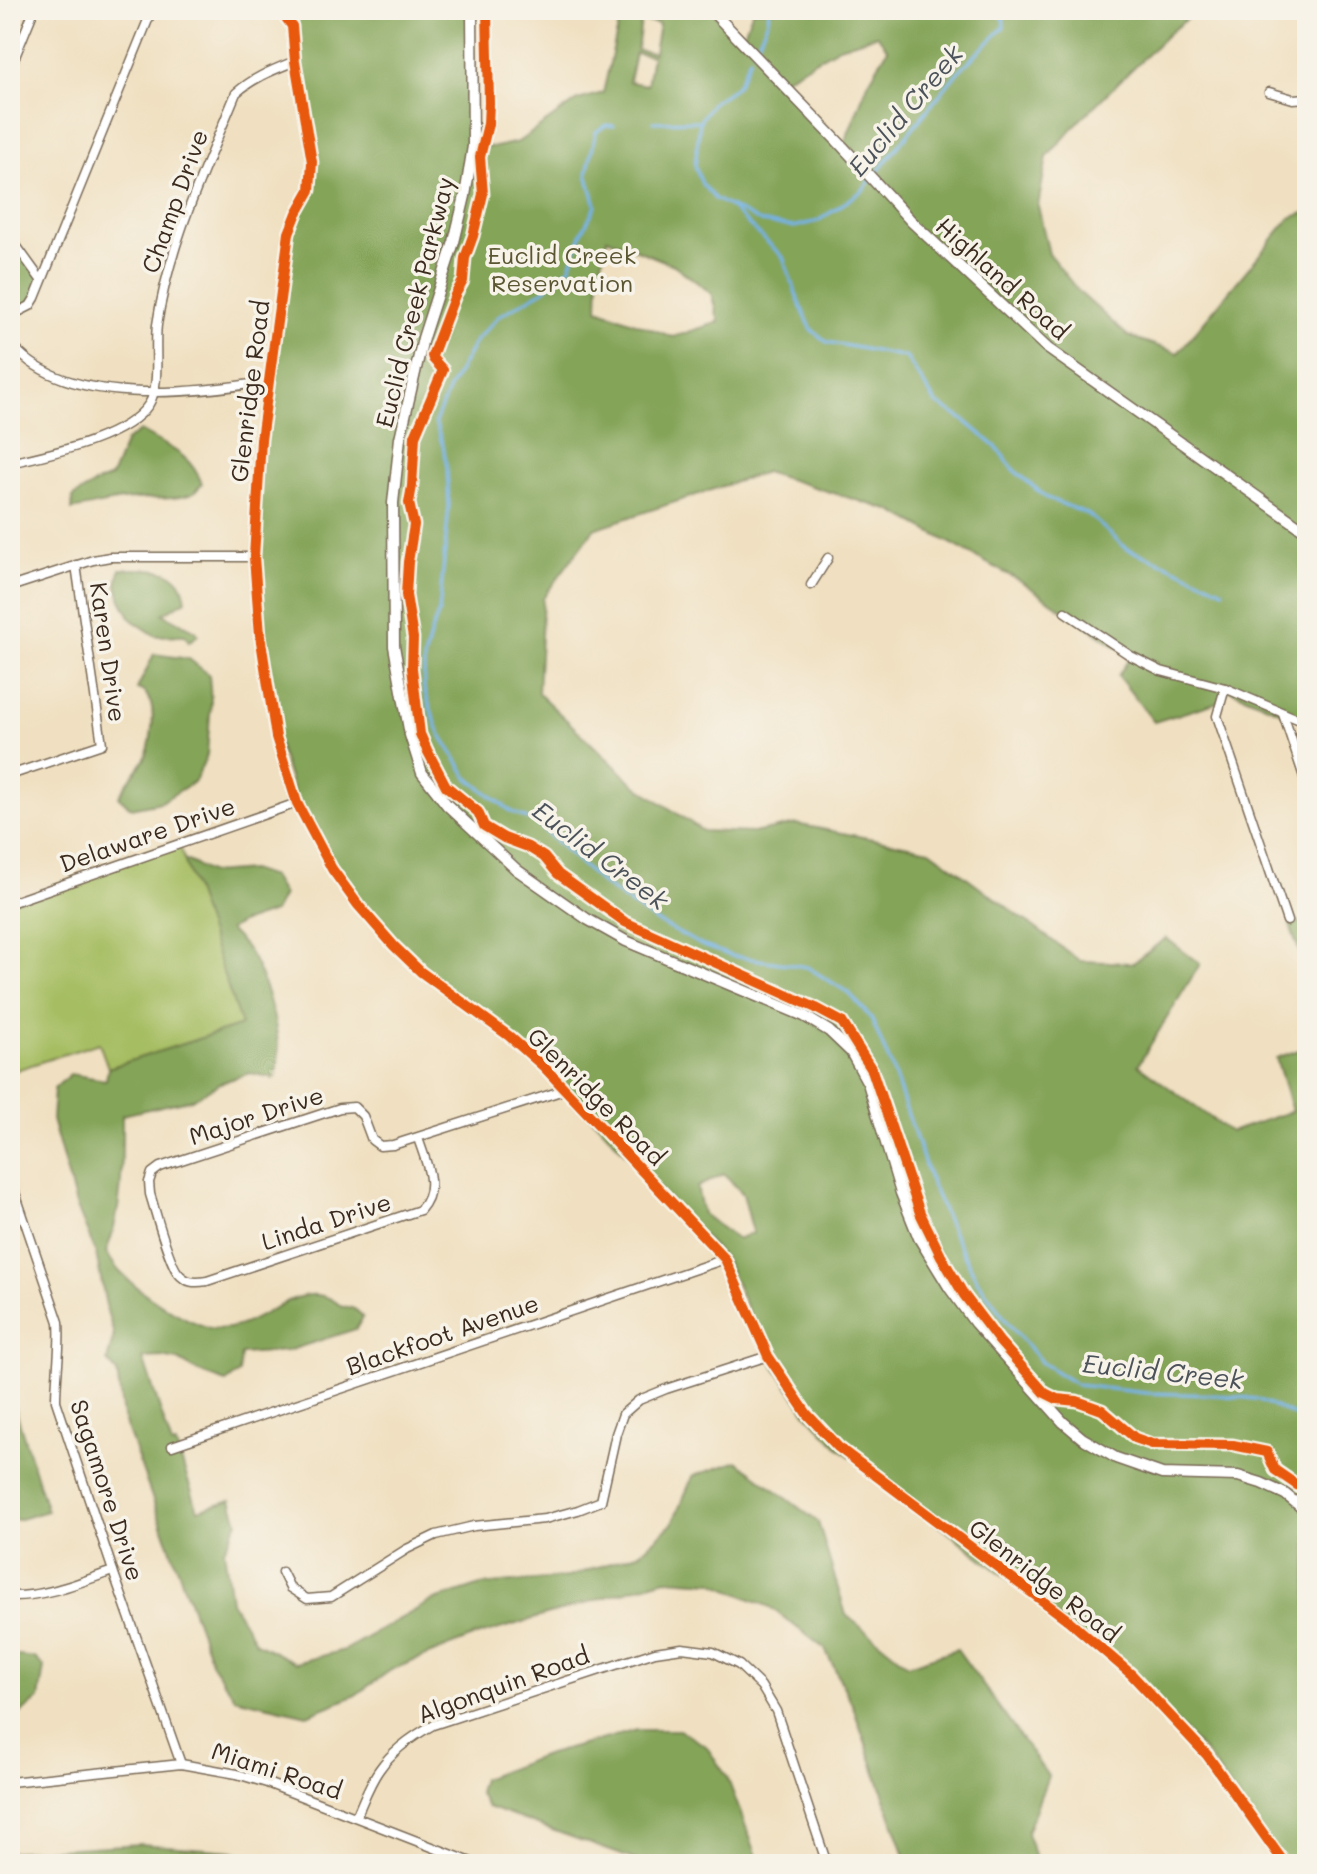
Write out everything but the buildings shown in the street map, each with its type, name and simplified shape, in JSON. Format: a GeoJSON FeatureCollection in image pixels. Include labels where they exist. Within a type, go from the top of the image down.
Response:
{"type":"FeatureCollection","features":[{"type":"Feature","properties":{"kind":"street"},"geometry":{"type":"LineString","coordinates":[[10,69],[34,10]]}},
{"type":"Feature","properties":{"kind":"street"},"geometry":{"type":"LineString","coordinates":[[10,316],[30,306],[35,298],[152,10]]}},
{"type":"Feature","properties":{"kind":"street","name":"Glenridge Road"},"geometry":{"type":"LineString","coordinates":[[280,10],[292,26],[313,174],[310,190],[289,233],[261,440],[254,557],[260,635],[276,737],[297,803],[332,869],[394,946],[421,972],[509,1036],[544,1067],[725,1259],[768,1356],[807,1414],[838,1447],[1068,1620],[1131,1674],[1207,1755],[1285,1864]]}},
{"type":"Feature","properties":{"kind":"street","name":"Euclid Creek Parkway"},"geometry":{"type":"LineString","coordinates":[[472,10],[474,141],[454,242],[423,338],[403,425],[393,503],[394,646],[410,735],[422,773],[447,805],[517,870],[587,919],[626,941],[804,1016],[829,1031],[851,1052],[868,1083],[901,1193],[919,1238],[975,1323],[1063,1422],[1082,1438],[1116,1458],[1162,1474],[1238,1476],[1261,1483],[1285,1494],[1307,1512]]}},
{"type":"Feature","properties":{"kind":"street","name":"Highland Road"},"geometry":{"type":"LineString","coordinates":[[711,10],[912,222],[1047,348],[1307,532]]}},
{"type":"Feature","properties":{"kind":"street","name":"Champ Drive"},"geometry":{"type":"LineString","coordinates":[[154,393],[156,330],[163,287],[178,237],[236,93],[249,81],[295,61]]}},
{"type":"Feature","properties":{"kind":"street"},"geometry":{"type":"LineString","coordinates":[[1269,92],[1293,99],[1307,98]]}},
{"type":"Feature","properties":{"kind":"street"},"geometry":{"type":"LineString","coordinates":[[10,237],[41,280]]}},
{"type":"Feature","properties":{"kind":"street"},"geometry":{"type":"LineString","coordinates":[[10,342],[23,357],[60,378],[112,389],[154,393],[270,381]]}},
{"type":"Feature","properties":{"kind":"street"},"geometry":{"type":"LineString","coordinates":[[10,463],[59,451],[116,430],[141,412],[154,393]]}},
{"type":"Feature","properties":{"kind":"street"},"geometry":{"type":"LineString","coordinates":[[10,587],[110,557],[254,557]]}},
{"type":"Feature","properties":{"kind":"street"},"geometry":{"type":"LineString","coordinates":[[811,585],[828,558]]}},
{"type":"Feature","properties":{"kind":"street","name":"Karen Drive"},"geometry":{"type":"LineString","coordinates":[[10,775],[102,744],[76,565]]}},
{"type":"Feature","properties":{"kind":"street"},"geometry":{"type":"LineString","coordinates":[[1065,612],[1131,656],[1161,671],[1225,688],[1307,723]]}},
{"type":"Feature","properties":{"kind":"street"},"geometry":{"type":"LineString","coordinates":[[1225,688],[1217,716],[1287,921]]}},
{"type":"Feature","properties":{"kind":"street"},"geometry":{"type":"LineString","coordinates":[[1283,714],[1307,786]]}},
{"type":"Feature","properties":{"kind":"street","name":"Delaware Drive"},"geometry":{"type":"LineString","coordinates":[[10,903],[297,803]]}},
{"type":"Feature","properties":{"kind":"street","name":"Major Drive"},"geometry":{"type":"LineString","coordinates":[[174,1269],[150,1194],[152,1173],[160,1167],[340,1108],[354,1107],[363,1116],[372,1140],[380,1146],[393,1145],[564,1090]]}},
{"type":"Feature","properties":{"kind":"street","name":"Linda Drive"},"geometry":{"type":"LineString","coordinates":[[174,1269],[185,1280],[195,1283],[207,1281],[420,1210],[427,1202],[431,1184],[418,1138]]}},
{"type":"Feature","properties":{"kind":"street","name":"Sagamore Drive"},"geometry":{"type":"LineString","coordinates":[[10,1178],[59,1322],[56,1401],[181,1764]]}},
{"type":"Feature","properties":{"kind":"street","name":"Blackfoot Avenue"},"geometry":{"type":"LineString","coordinates":[[172,1446],[725,1259]]}},
{"type":"Feature","properties":{"kind":"street"},"geometry":{"type":"LineString","coordinates":[[282,1572],[290,1588],[307,1599],[331,1597],[407,1549],[436,1535],[474,1526],[545,1519],[601,1501],[623,1414],[639,1400],[768,1356]]}},
{"type":"Feature","properties":{"kind":"street"},"geometry":{"type":"LineString","coordinates":[[10,1596],[49,1592],[113,1571]]}},
{"type":"Feature","properties":{"kind":"street","name":"Algonquin Road"},"geometry":{"type":"LineString","coordinates":[[356,1817],[378,1771],[401,1746],[433,1725],[655,1652],[682,1648],[713,1652],[739,1665],[761,1686],[776,1711],[827,1864]]}},
{"type":"Feature","properties":{"kind":"street","name":"Miami Road"},"geometry":{"type":"LineString","coordinates":[[10,1782],[181,1764],[208,1767],[267,1783],[476,1864]]}},
{"type":"Feature","properties":{"kind":"green space","name":"Euclid Creek Reservation"},"geometry":{"type":"Polygon","coordinates":[[[280,10],[472,10],[473,146],[496,147],[518,142],[578,100],[603,93],[622,10],[643,10],[643,18],[660,20],[662,10],[711,10],[741,41],[753,10],[1198,10],[1169,33],[1080,120],[1047,157],[1038,206],[1049,254],[1079,292],[1128,336],[1178,353],[1290,218],[1307,212],[1307,723],[1226,688],[1222,701],[1154,722],[1118,676],[1131,656],[1022,582],[892,511],[765,472],[594,529],[543,598],[538,693],[635,785],[703,831],[753,833],[796,824],[930,850],[1080,961],[1133,963],[1166,938],[1200,964],[1138,1065],[1230,1132],[1292,1111],[1276,1058],[1307,1047],[1307,1864],[1285,1864],[1207,1755],[1131,1674],[838,1447],[807,1414],[768,1356],[725,1259],[544,1067],[421,972],[358,905],[297,803],[276,737],[254,557],[257,498],[289,233],[313,174],[292,26],[280,10]],[[641,21],[637,50],[654,53],[659,24],[641,21]],[[877,35],[839,47],[780,81],[843,147],[868,83],[888,49],[877,35]],[[635,53],[629,82],[647,85],[652,56],[635,53]],[[607,238],[599,278],[598,309],[673,337],[719,322],[711,293],[674,265],[607,238]],[[724,1174],[697,1187],[703,1214],[736,1239],[753,1233],[743,1194],[724,1174]]]}},
{"type":"Feature","properties":{"kind":"green space"},"geometry":{"type":"Polygon","coordinates":[[[10,237],[41,280],[35,298],[10,316],[10,237]]]}},
{"type":"Feature","properties":{"kind":"green space"},"geometry":{"type":"Polygon","coordinates":[[[140,431],[184,457],[202,484],[187,496],[123,500],[72,510],[73,497],[111,477],[126,441],[140,431]]]}},
{"type":"Feature","properties":{"kind":"green space"},"geometry":{"type":"Polygon","coordinates":[[[120,569],[152,569],[174,576],[182,585],[186,600],[163,614],[196,631],[198,635],[189,642],[185,635],[156,636],[132,620],[117,585],[120,569]]]}},
{"type":"Feature","properties":{"kind":"green space"},"geometry":{"type":"Polygon","coordinates":[[[154,654],[189,659],[209,675],[211,701],[207,755],[195,781],[161,802],[131,808],[119,797],[149,748],[151,702],[145,692],[137,689],[154,654]]]}},
{"type":"Feature","properties":{"kind":"green space"},"geometry":{"type":"Polygon","coordinates":[[[179,844],[242,1026],[108,1068],[99,1043],[10,1072],[10,903],[179,844]]]}},
{"type":"Feature","properties":{"kind":"green space"},"geometry":{"type":"Polygon","coordinates":[[[184,859],[211,873],[251,870],[272,877],[283,895],[274,912],[229,930],[246,948],[267,993],[276,1031],[278,1065],[274,1078],[250,1073],[220,1083],[193,1099],[122,1115],[119,1202],[106,1252],[120,1272],[150,1297],[186,1319],[210,1328],[243,1324],[285,1302],[314,1295],[354,1309],[363,1317],[356,1329],[287,1351],[241,1354],[239,1373],[226,1382],[178,1360],[143,1358],[172,1446],[176,1445],[198,1510],[231,1500],[238,1522],[224,1549],[231,1602],[256,1643],[296,1663],[344,1650],[432,1601],[481,1585],[568,1577],[640,1553],[672,1524],[693,1476],[737,1461],[818,1522],[846,1615],[908,1665],[957,1649],[1048,1776],[1027,1833],[1037,1864],[908,1864],[852,1704],[825,1649],[770,1607],[712,1582],[666,1579],[473,1637],[391,1670],[354,1696],[307,1715],[235,1698],[212,1664],[123,1417],[117,1372],[107,1361],[114,1335],[96,1253],[76,1205],[52,1120],[54,1089],[70,1074],[106,1080],[108,1068],[241,1025],[184,859]]]}},
{"type":"Feature","properties":{"kind":"green space"},"geometry":{"type":"Polygon","coordinates":[[[1307,920],[1307,974],[1290,925],[1307,920]]]}},
{"type":"Feature","properties":{"kind":"green space"},"geometry":{"type":"Polygon","coordinates":[[[10,1392],[47,1511],[17,1520],[10,1519],[10,1392]]]}},
{"type":"Feature","properties":{"kind":"green space"},"geometry":{"type":"Polygon","coordinates":[[[11,1655],[35,1658],[44,1667],[39,1699],[10,1722],[11,1655]]]}},
{"type":"Feature","properties":{"kind":"green space"},"geometry":{"type":"Polygon","coordinates":[[[637,1730],[679,1730],[706,1746],[727,1777],[760,1864],[647,1864],[487,1807],[478,1792],[482,1779],[545,1755],[637,1730]]]}},
{"type":"Feature","properties":{"kind":"green space"},"geometry":{"type":"Polygon","coordinates":[[[140,1844],[232,1851],[266,1864],[10,1864],[10,1852],[140,1844]]]}},
{"type":"Feature","properties":{"kind":"waterway","name":"Euclid Creek"},"geometry":{"type":"LineString","coordinates":[[754,51],[768,20],[769,10]]}},
{"type":"Feature","properties":{"kind":"waterway","name":"Euclid Creek"},"geometry":{"type":"LineString","coordinates":[[750,58],[737,86],[712,103],[700,121],[695,166],[702,184],[715,199],[761,222],[794,227],[818,221],[862,191],[958,72],[1004,27],[1003,10]]}},
{"type":"Feature","properties":{"kind":"waterway","name":"Euclid Creek"},"geometry":{"type":"LineString","coordinates":[[653,122],[700,121]]}},
{"type":"Feature","properties":{"kind":"waterway","name":"Euclid Creek"},"geometry":{"type":"LineString","coordinates":[[614,126],[606,125],[596,132],[587,174],[596,205],[582,232],[570,267],[544,290],[499,316],[476,340],[435,422],[447,467],[449,506],[439,612],[424,659],[424,690],[439,732],[468,778],[512,812],[536,823],[601,883],[654,920],[701,945],[732,956],[807,967],[849,993],[871,1018],[892,1068],[933,1188],[977,1280],[1042,1363],[1077,1385],[1146,1393],[1257,1399],[1307,1423]]}},
{"type":"Feature","properties":{"kind":"waterway"},"geometry":{"type":"LineString","coordinates":[[730,207],[783,257],[812,330],[827,342],[906,357],[936,403],[964,420],[995,446],[1016,472],[1047,498],[1088,514],[1127,549],[1223,590]]}},
{"type":"Feature","properties":{"kind":"cycle path"},"geometry":{"type":"LineString","coordinates":[[280,10],[292,26],[312,162],[310,190],[289,233],[261,440],[254,557],[260,635],[276,737],[297,803],[332,869],[394,946],[421,972],[509,1036],[544,1067],[725,1259],[768,1356],[807,1414],[838,1447],[1068,1620],[1131,1674],[1207,1755],[1285,1864]]}},
{"type":"Feature","properties":{"kind":"cycle path"},"geometry":{"type":"LineString","coordinates":[[487,10],[489,103],[488,124],[480,157],[483,194],[465,258],[463,281],[432,356],[443,370],[415,436],[409,503],[414,525],[406,595],[413,638],[412,668],[420,734],[446,786],[478,812],[484,826],[544,857],[558,874],[625,922],[842,1022],[872,1070],[920,1213],[941,1256],[964,1295],[1045,1393],[1102,1410],[1135,1438],[1152,1444],[1233,1445],[1267,1452],[1275,1470],[1307,1492]]}}]}
